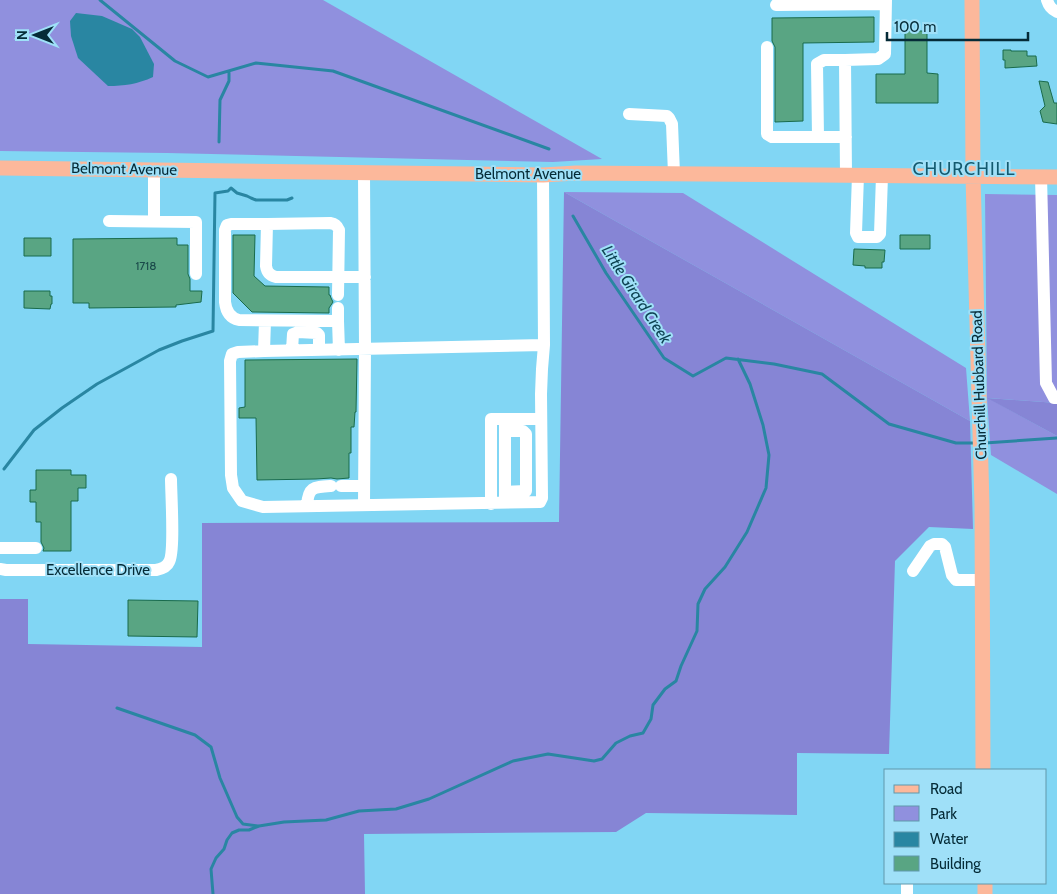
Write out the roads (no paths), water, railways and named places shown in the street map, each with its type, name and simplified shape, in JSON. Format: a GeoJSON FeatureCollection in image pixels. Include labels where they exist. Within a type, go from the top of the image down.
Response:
{"type":"FeatureCollection","features":[{"type":"Feature","properties":{"kind":"main road","name":"Churchill Hubbard Road"},"geometry":{"type":"LineString","coordinates":[[972,0],[973,176],[982,505],[983,769]]}},
{"type":"Feature","properties":{"kind":"main road","name":"Belmont Avenue"},"geometry":{"type":"LineString","coordinates":[[0,168],[544,175],[576,173],[1057,177]]}},
{"type":"Feature","properties":{"kind":"lane"},"geometry":{"type":"LineString","coordinates":[[1047,0],[1052,9],[1057,12]]}},
{"type":"Feature","properties":{"kind":"lane"},"geometry":{"type":"LineString","coordinates":[[776,5],[886,2],[885,54],[878,59],[824,60],[817,64],[818,137]]}},
{"type":"Feature","properties":{"kind":"lane"},"geometry":{"type":"LineString","coordinates":[[767,47],[767,134],[772,137],[846,136]]}},
{"type":"Feature","properties":{"kind":"lane"},"geometry":{"type":"LineString","coordinates":[[845,60],[846,136],[852,175],[856,233],[858,237],[876,237],[880,234],[882,176]]}},
{"type":"Feature","properties":{"kind":"lane"},"geometry":{"type":"LineString","coordinates":[[629,114],[667,116],[670,118],[672,124],[674,174]]}},
{"type":"Feature","properties":{"kind":"lane"},"geometry":{"type":"LineString","coordinates":[[154,170],[154,221]]}},
{"type":"Feature","properties":{"kind":"lane"},"geometry":{"type":"LineString","coordinates":[[364,173],[364,505]]}},
{"type":"Feature","properties":{"kind":"lane"},"geometry":{"type":"LineString","coordinates":[[505,498],[540,502],[542,498],[544,175]]}},
{"type":"Feature","properties":{"kind":"lane"},"geometry":{"type":"LineString","coordinates":[[1041,176],[1046,383],[1054,398],[1057,398]]}},
{"type":"Feature","properties":{"kind":"lane"},"geometry":{"type":"LineString","coordinates":[[109,221],[196,222],[196,274]]}},
{"type":"Feature","properties":{"kind":"lane"},"geometry":{"type":"LineString","coordinates":[[338,321],[236,320],[228,312],[225,302],[225,230],[227,225],[330,223],[337,226],[339,230],[339,350]]}},
{"type":"Feature","properties":{"kind":"lane"},"geometry":{"type":"LineString","coordinates":[[267,224],[266,266],[269,274],[276,277],[365,277]]}},
{"type":"Feature","properties":{"kind":"lane"},"geometry":{"type":"LineString","coordinates":[[264,351],[265,320]]}},
{"type":"Feature","properties":{"kind":"lane"},"geometry":{"type":"LineString","coordinates":[[292,350],[293,334],[298,332],[317,333],[319,335],[319,350]]}},
{"type":"Feature","properties":{"kind":"lane"},"geometry":{"type":"LineString","coordinates":[[491,504],[491,419],[525,432],[526,491],[491,504],[263,507],[242,502],[234,488],[230,475],[230,361],[232,354],[238,352],[292,350],[544,345]]}},
{"type":"Feature","properties":{"kind":"lane"},"geometry":{"type":"LineString","coordinates":[[505,425],[541,419]]}},
{"type":"Feature","properties":{"kind":"lane"},"geometry":{"type":"LineString","coordinates":[[505,425],[505,498]]}},
{"type":"Feature","properties":{"kind":"lane"},"geometry":{"type":"LineString","coordinates":[[526,449],[541,448]]}},
{"type":"Feature","properties":{"kind":"lane"},"geometry":{"type":"LineString","coordinates":[[491,449],[505,449]]}},
{"type":"Feature","properties":{"kind":"lane"},"geometry":{"type":"LineString","coordinates":[[491,475],[505,474]]}},
{"type":"Feature","properties":{"kind":"lane"},"geometry":{"type":"LineString","coordinates":[[526,474],[542,474]]}},
{"type":"Feature","properties":{"kind":"lane","name":"Excellence Drive"},"geometry":{"type":"LineString","coordinates":[[0,569],[156,570],[163,568],[170,562],[172,549],[171,479]]}},
{"type":"Feature","properties":{"kind":"lane"},"geometry":{"type":"LineString","coordinates":[[307,506],[311,490],[318,487],[364,486]]}},
{"type":"Feature","properties":{"kind":"lane"},"geometry":{"type":"LineString","coordinates":[[913,571],[930,546],[942,544],[945,547],[952,575],[956,580],[982,580]]}},
{"type":"Feature","properties":{"kind":"lane"},"geometry":{"type":"LineString","coordinates":[[0,548],[36,548]]}},
{"type":"Feature","properties":{"kind":"water"},"geometry":{"type":"Polygon","coordinates":[[[76,13],[102,16],[132,29],[140,37],[154,64],[153,77],[131,84],[108,86],[78,58],[71,36],[70,21],[76,13]]]}},
{"type":"Feature","properties":{"kind":"waterway","name":"Little Girard Creek"},"geometry":{"type":"LineString","coordinates":[[100,0],[175,61],[208,77],[256,63],[333,71],[549,149]]}},
{"type":"Feature","properties":{"kind":"waterway"},"geometry":{"type":"LineString","coordinates":[[219,142],[220,100],[229,81],[229,71]]}},
{"type":"Feature","properties":{"kind":"waterway"},"geometry":{"type":"LineString","coordinates":[[4,469],[34,430],[97,384],[159,350],[213,331],[215,193],[228,191],[231,188],[237,193],[256,200],[287,200],[292,198]]}},
{"type":"Feature","properties":{"kind":"waterway","name":"Little Girard Creek"},"geometry":{"type":"LineString","coordinates":[[573,216],[606,273],[664,358],[693,376],[726,358],[774,364],[822,374],[889,424],[956,443],[977,443]]}},
{"type":"Feature","properties":{"kind":"waterway"},"geometry":{"type":"LineString","coordinates":[[213,894],[211,869],[232,833],[239,830],[249,830],[259,826],[284,822],[326,820],[359,811],[396,809],[429,799],[513,761],[548,754],[594,761],[602,759],[616,743],[630,736],[643,733],[651,719],[653,705],[665,689],[676,681],[697,631],[698,604],[705,589],[725,567],[747,532],[766,488],[769,455],[763,425],[750,384],[738,359]]}},
{"type":"Feature","properties":{"kind":"waterway","name":"Little Girard Creek"},"geometry":{"type":"LineString","coordinates":[[985,443],[1057,438]]}},
{"type":"Feature","properties":{"kind":"waterway"},"geometry":{"type":"LineString","coordinates":[[117,708],[195,735],[211,747],[220,778],[237,817],[243,824],[258,826]]}},
{"type":"Feature","properties":{"kind":"district","name":"CHURCHILL"},"geometry":{"type":"Point","coordinates":[964,169]}}]}
